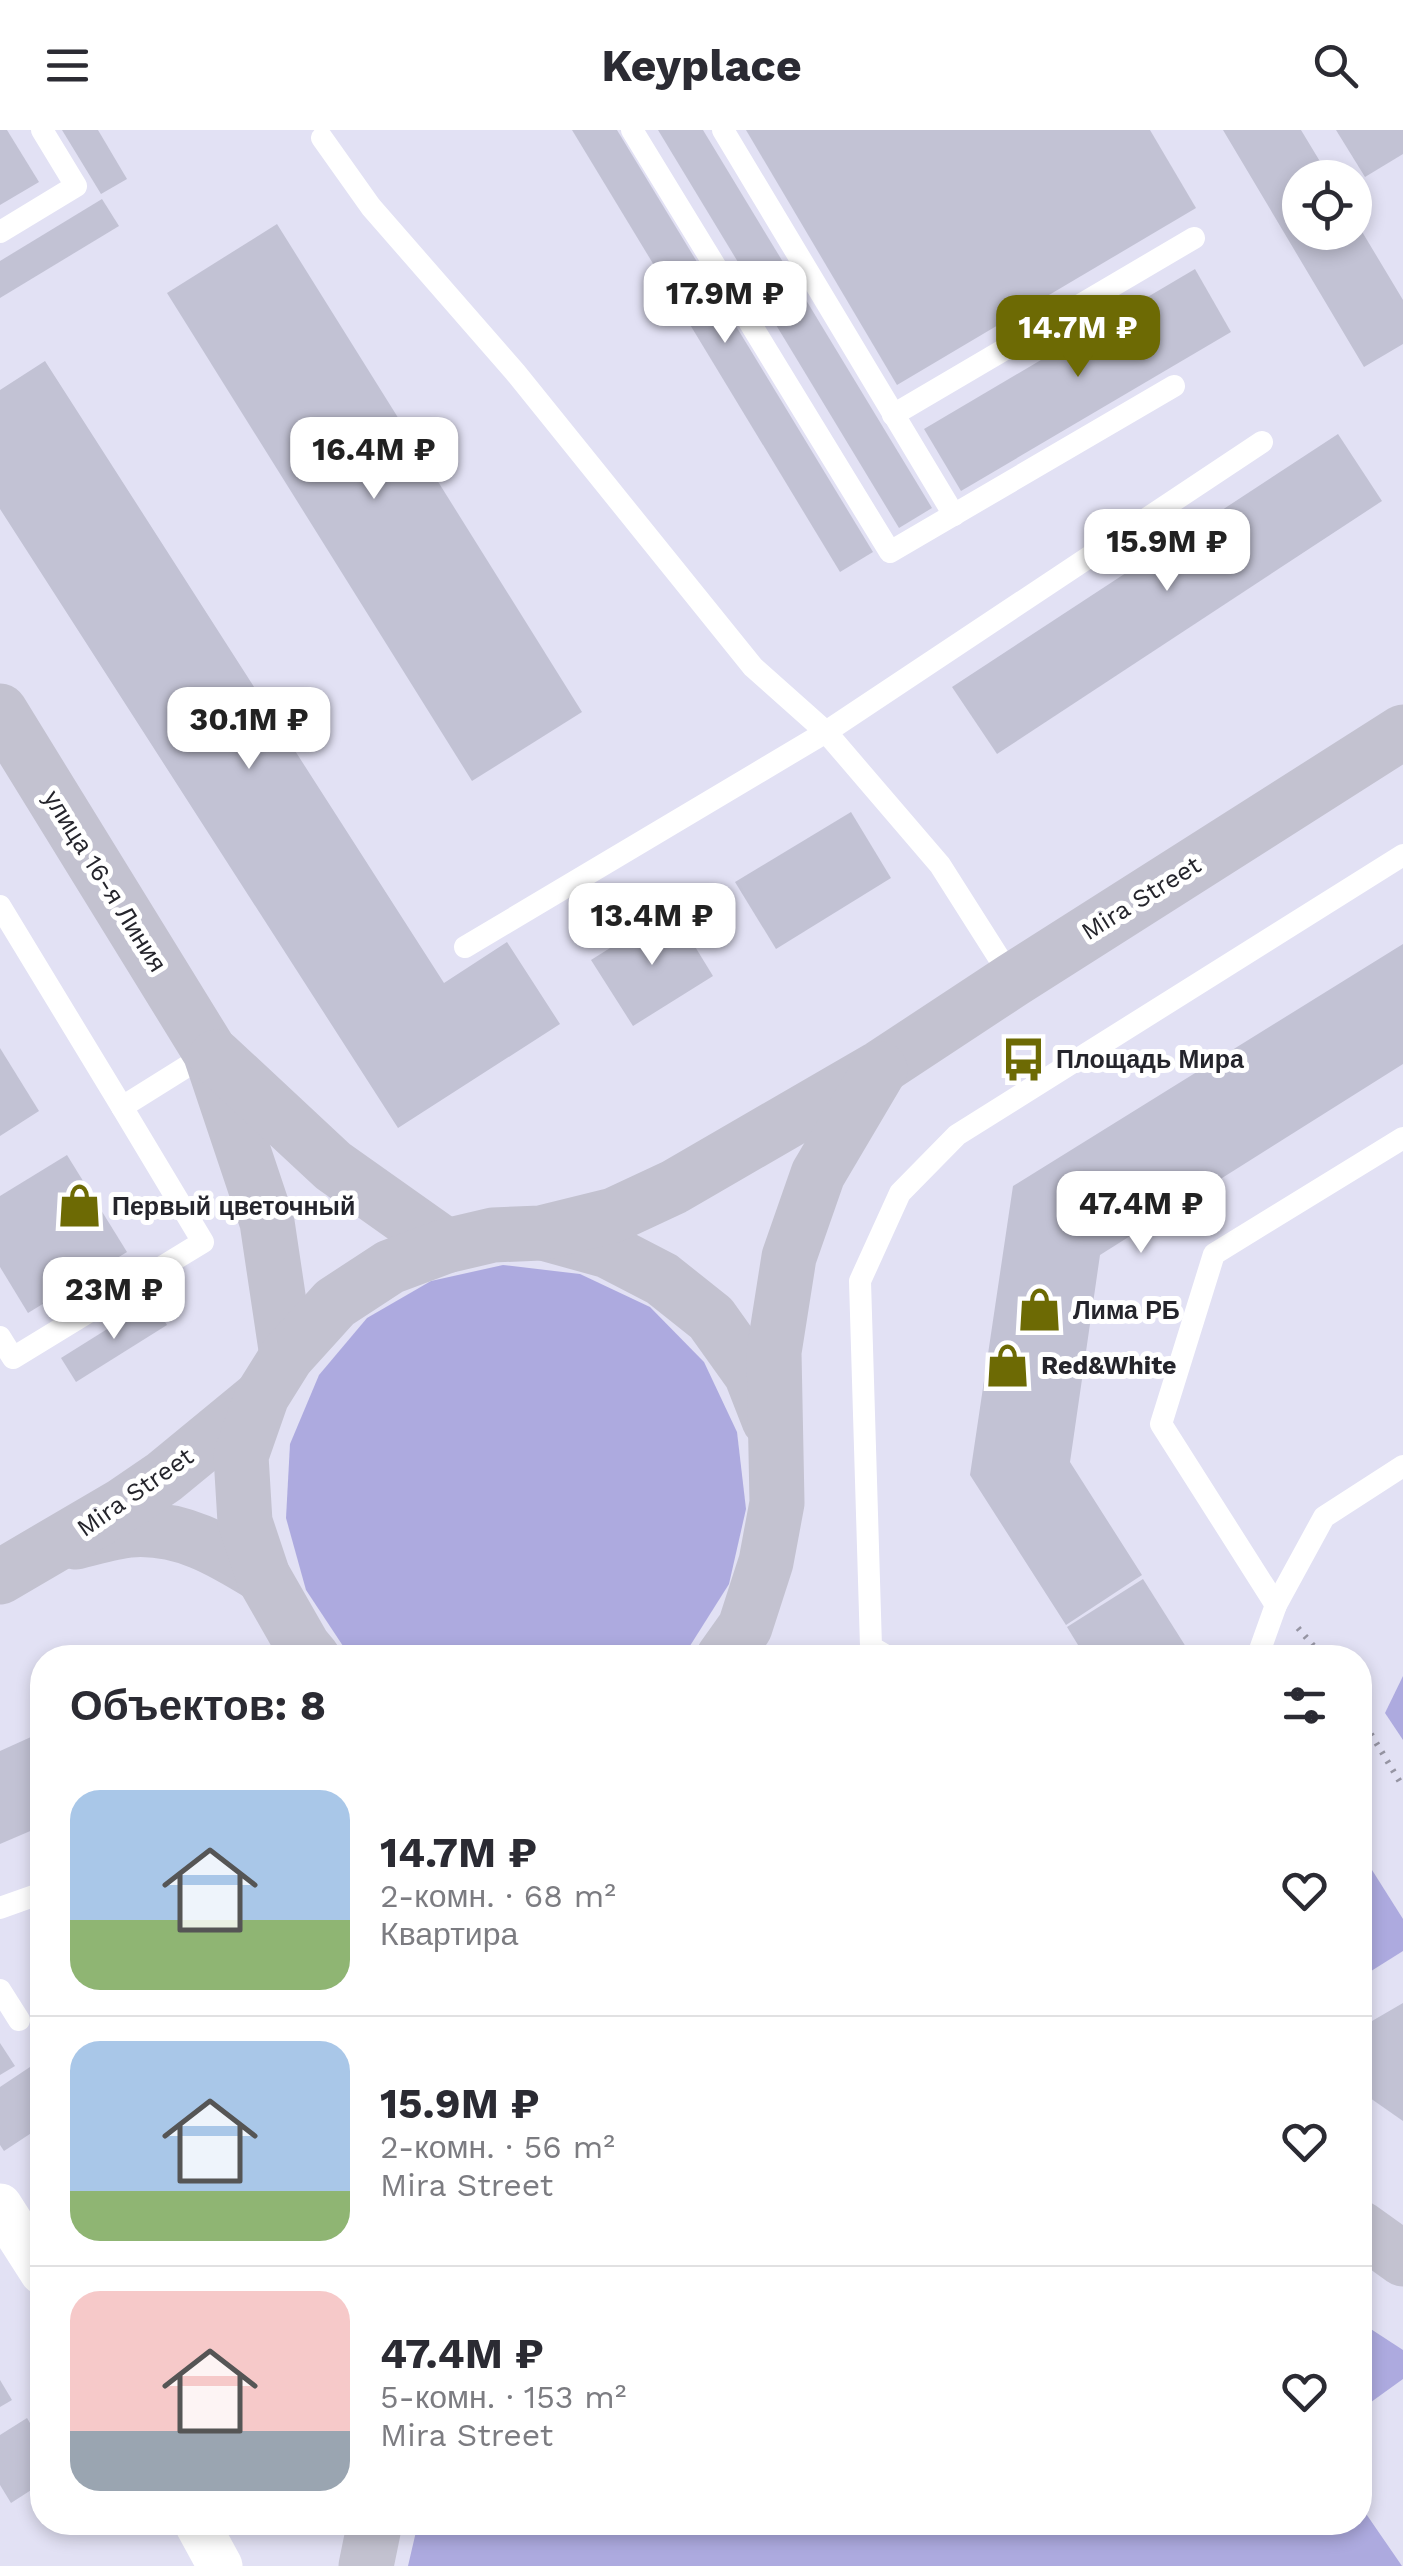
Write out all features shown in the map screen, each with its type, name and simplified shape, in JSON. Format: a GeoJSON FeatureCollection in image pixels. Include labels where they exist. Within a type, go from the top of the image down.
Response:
{"type":"FeatureCollection","features":[{"type":"Feature","properties":{"kind":"main road","name":"улица 16-я Линия"},"geometry":{"type":"LineString","coordinates":[[0,710],[210,1052]]}},
{"type":"Feature","properties":{"kind":"main road","name":"Mira Street"},"geometry":{"type":"LineString","coordinates":[[541,1233],[614,1215],[674,1187],[881,1067],[1403,732]]}},
{"type":"Feature","properties":{"kind":"main road"},"geometry":{"type":"LineString","coordinates":[[210,1052],[333,1166],[446,1246]]}},
{"type":"Feature","properties":{"kind":"main road"},"geometry":{"type":"LineString","coordinates":[[210,1052],[266,1222],[275,1376]]}},
{"type":"Feature","properties":{"kind":"main road"},"geometry":{"type":"LineString","coordinates":[[732,1645],[744,1627],[766,1562],[778,1503],[774,1352],[789,1257],[818,1174],[881,1067]]}},
{"type":"Feature","properties":{"kind":"main road"},"geometry":{"type":"LineString","coordinates":[[302,1645],[262,1576],[245,1522],[241,1456],[275,1376],[334,1303],[390,1267],[446,1246],[493,1235],[541,1233],[608,1251],[662,1279],[711,1318],[751,1374],[776,1436]]}},
{"type":"Feature","properties":{"kind":"main road","name":"Mira Street"},"geometry":{"type":"LineString","coordinates":[[0,1578],[164,1477],[275,1376]]}},
{"type":"Feature","properties":{"kind":"main road"},"geometry":{"type":"LineString","coordinates":[[53,1547],[131,1530],[181,1534],[216,1548],[262,1576]]}},
{"type":"Feature","properties":{"kind":"main road"},"geometry":{"type":"LineString","coordinates":[[766,1562],[769,1645]]}},
{"type":"Feature","properties":{"kind":"main road"},"geometry":{"type":"LineString","coordinates":[[1372,2236],[1403,2258]]}},
{"type":"Feature","properties":{"kind":"street"},"geometry":{"type":"LineString","coordinates":[[0,2206],[30,2253]]}},
{"type":"Feature","properties":{"kind":"street"},"geometry":{"type":"LineString","coordinates":[[203,2535],[220,2566]]}},
{"type":"Feature","properties":{"kind":"lane"},"geometry":{"type":"LineString","coordinates":[[0,232],[76,186],[42,130]]}},
{"type":"Feature","properties":{"kind":"lane"},"geometry":{"type":"LineString","coordinates":[[632,130],[890,552],[1174,386]]}},
{"type":"Feature","properties":{"kind":"lane"},"geometry":{"type":"LineString","coordinates":[[723,130],[954,515]]}},
{"type":"Feature","properties":{"kind":"lane"},"geometry":{"type":"LineString","coordinates":[[322,138],[371,207],[516,372],[753,668],[826,732],[940,865],[1013,980]]}},
{"type":"Feature","properties":{"kind":"lane"},"geometry":{"type":"LineString","coordinates":[[894,415],[1194,238]]}},
{"type":"Feature","properties":{"kind":"lane"},"geometry":{"type":"LineString","coordinates":[[465,947],[826,732],[1262,442]]}},
{"type":"Feature","properties":{"kind":"lane"},"geometry":{"type":"LineString","coordinates":[[870,1645],[860,1280],[900,1193],[957,1135],[1403,855]]}},
{"type":"Feature","properties":{"kind":"lane"},"geometry":{"type":"LineString","coordinates":[[0,906],[203,1242],[13,1358],[0,1337]]}},
{"type":"Feature","properties":{"kind":"lane"},"geometry":{"type":"LineString","coordinates":[[122,1107],[210,1052]]}},
{"type":"Feature","properties":{"kind":"lane"},"geometry":{"type":"LineString","coordinates":[[1276,1605],[1161,1424],[1214,1254],[1403,1138]]}},
{"type":"Feature","properties":{"kind":"lane"},"geometry":{"type":"LineString","coordinates":[[1262,1645],[1276,1605],[1324,1517],[1403,1466]]}},
{"type":"Feature","properties":{"kind":"lane"},"geometry":{"type":"LineString","coordinates":[[0,1908],[30,1897]]}},
{"type":"Feature","properties":{"kind":"lane"},"geometry":{"type":"LineString","coordinates":[[0,1990],[19,2020]]}},
{"type":"Feature","properties":{"kind":"path"},"geometry":{"type":"LineString","coordinates":[[1372,1736],[1403,1787]]}},
{"type":"Feature","properties":{"kind":"shaded area"},"geometry":{"type":"Polygon","coordinates":[[[503,1265],[580,1274],[650,1307],[704,1362],[737,1432],[746,1509],[729,1584],[691,1645],[342,1645],[306,1590],[286,1518],[290,1444],[319,1375],[367,1318],[431,1281],[503,1265]]]}},
{"type":"Feature","properties":{"kind":"shaded area"},"geometry":{"type":"Polygon","coordinates":[[[1403,1676],[1403,1740],[1385,1713],[1403,1676]]]}},
{"type":"Feature","properties":{"kind":"shaded area"},"geometry":{"type":"Polygon","coordinates":[[[1372,1870],[1403,1919],[1403,1951],[1372,1970],[1372,1870]]]}},
{"type":"Feature","properties":{"kind":"shaded area"},"geometry":{"type":"Polygon","coordinates":[[[1372,2330],[1403,2350],[1403,2379],[1372,2401],[1372,2330]]]}},
{"type":"Feature","properties":{"kind":"shaded area"},"geometry":{"type":"Polygon","coordinates":[[[1372,2522],[1402,2566],[408,2566],[415,2535],[1372,2535],[1372,2522]]]}},
{"type":"Feature","properties":{"kind":"building"},"geometry":{"type":"Polygon","coordinates":[[[0,130],[7,130],[39,182],[0,205],[0,130]]]}},
{"type":"Feature","properties":{"kind":"building"},"geometry":{"type":"Polygon","coordinates":[[[62,130],[98,130],[127,179],[101,194],[62,130]]]}},
{"type":"Feature","properties":{"kind":"building"},"geometry":{"type":"Polygon","coordinates":[[[572,130],[617,130],[873,552],[840,572],[572,130]]]}},
{"type":"Feature","properties":{"kind":"building"},"geometry":{"type":"Polygon","coordinates":[[[658,130],[703,130],[932,508],[899,528],[658,130]]]}},
{"type":"Feature","properties":{"kind":"building"},"geometry":{"type":"Polygon","coordinates":[[[746,130],[1150,130],[1196,208],[897,385],[746,130]]]}},
{"type":"Feature","properties":{"kind":"building"},"geometry":{"type":"Polygon","coordinates":[[[1223,130],[1301,130],[1319,160],[1282,160],[1282,229],[1223,130]]]}},
{"type":"Feature","properties":{"kind":"building"},"geometry":{"type":"Polygon","coordinates":[[[1336,130],[1403,130],[1403,154],[1372,173],[1372,160],[1355,160],[1336,130]]]}},
{"type":"Feature","properties":{"kind":"building"},"geometry":{"type":"Polygon","coordinates":[[[102,199],[119,226],[0,298],[0,261],[102,199]]]}},
{"type":"Feature","properties":{"kind":"building"},"geometry":{"type":"Polygon","coordinates":[[[277,224],[582,712],[472,781],[167,293],[277,224]]]}},
{"type":"Feature","properties":{"kind":"building"},"geometry":{"type":"Polygon","coordinates":[[[1372,248],[1403,300],[1403,344],[1364,367],[1294,250],[1372,248]]]}},
{"type":"Feature","properties":{"kind":"building"},"geometry":{"type":"Polygon","coordinates":[[[1195,269],[1231,332],[961,491],[924,429],[1195,269]]]}},
{"type":"Feature","properties":{"kind":"building"},"geometry":{"type":"Polygon","coordinates":[[[45,361],[444,983],[507,942],[560,1024],[398,1128],[0,509],[0,390],[45,361]]]}},
{"type":"Feature","properties":{"kind":"building"},"geometry":{"type":"Polygon","coordinates":[[[1338,434],[1382,501],[997,754],[952,687],[1338,434]]]}},
{"type":"Feature","properties":{"kind":"building"},"geometry":{"type":"Polygon","coordinates":[[[851,812],[891,878],[776,949],[735,882],[851,812]]]}},
{"type":"Feature","properties":{"kind":"building"},"geometry":{"type":"Polygon","coordinates":[[[672,909],[713,976],[633,1026],[591,960],[672,909]]]}},
{"type":"Feature","properties":{"kind":"building"},"geometry":{"type":"Polygon","coordinates":[[[1403,944],[1403,1064],[1100,1255],[1070,1462],[1142,1575],[1066,1625],[970,1475],[1013,1186],[1403,944]]]}},
{"type":"Feature","properties":{"kind":"building"},"geometry":{"type":"Polygon","coordinates":[[[0,1048],[39,1111],[0,1136],[0,1048]]]}},
{"type":"Feature","properties":{"kind":"building"},"geometry":{"type":"Polygon","coordinates":[[[67,1155],[127,1252],[28,1313],[0,1267],[0,1196],[67,1155]]]}},
{"type":"Feature","properties":{"kind":"building"},"geometry":{"type":"Polygon","coordinates":[[[152,1301],[167,1325],[76,1382],[61,1358],[152,1301]]]}},
{"type":"Feature","properties":{"kind":"building"},"geometry":{"type":"Polygon","coordinates":[[[1143,1579],[1185,1645],[1078,1645],[1067,1627],[1143,1579]]]}},
{"type":"Feature","properties":{"kind":"building"},"geometry":{"type":"Polygon","coordinates":[[[30,1737],[30,1831],[0,1844],[0,1751],[30,1737]]]}},
{"type":"Feature","properties":{"kind":"building"},"geometry":{"type":"Polygon","coordinates":[[[1403,2003],[1403,2121],[1372,2099],[1372,2021],[1403,2003]]]}},
{"type":"Feature","properties":{"kind":"building"},"geometry":{"type":"Polygon","coordinates":[[[0,2043],[15,2066],[0,2075],[0,2043]]]}},
{"type":"Feature","properties":{"kind":"building"},"geometry":{"type":"Polygon","coordinates":[[[30,2067],[30,2134],[4,2151],[0,2145],[0,2087],[30,2067]]]}},
{"type":"Feature","properties":{"kind":"building"},"geometry":{"type":"Polygon","coordinates":[[[0,2380],[12,2400],[0,2407],[0,2380]]]}},
{"type":"Feature","properties":{"kind":"building"},"geometry":{"type":"Polygon","coordinates":[[[27,2418],[30,2423],[30,2491],[11,2503],[0,2485],[0,2435],[27,2418]]]}},
{"type":"Feature","properties":{"kind":"place","name":"Площадь Мира"},"geometry":{"type":"Point","coordinates":[1023,1059]}},
{"type":"Feature","properties":{"kind":"place","name":"Первый цветочный"},"geometry":{"type":"Point","coordinates":[79,1206]}},
{"type":"Feature","properties":{"kind":"place","name":"Лима РБ"},"geometry":{"type":"Point","coordinates":[1040,1310]}},
{"type":"Feature","properties":{"kind":"place","name":"Red&White"},"geometry":{"type":"Point","coordinates":[1008,1365]}}]}
